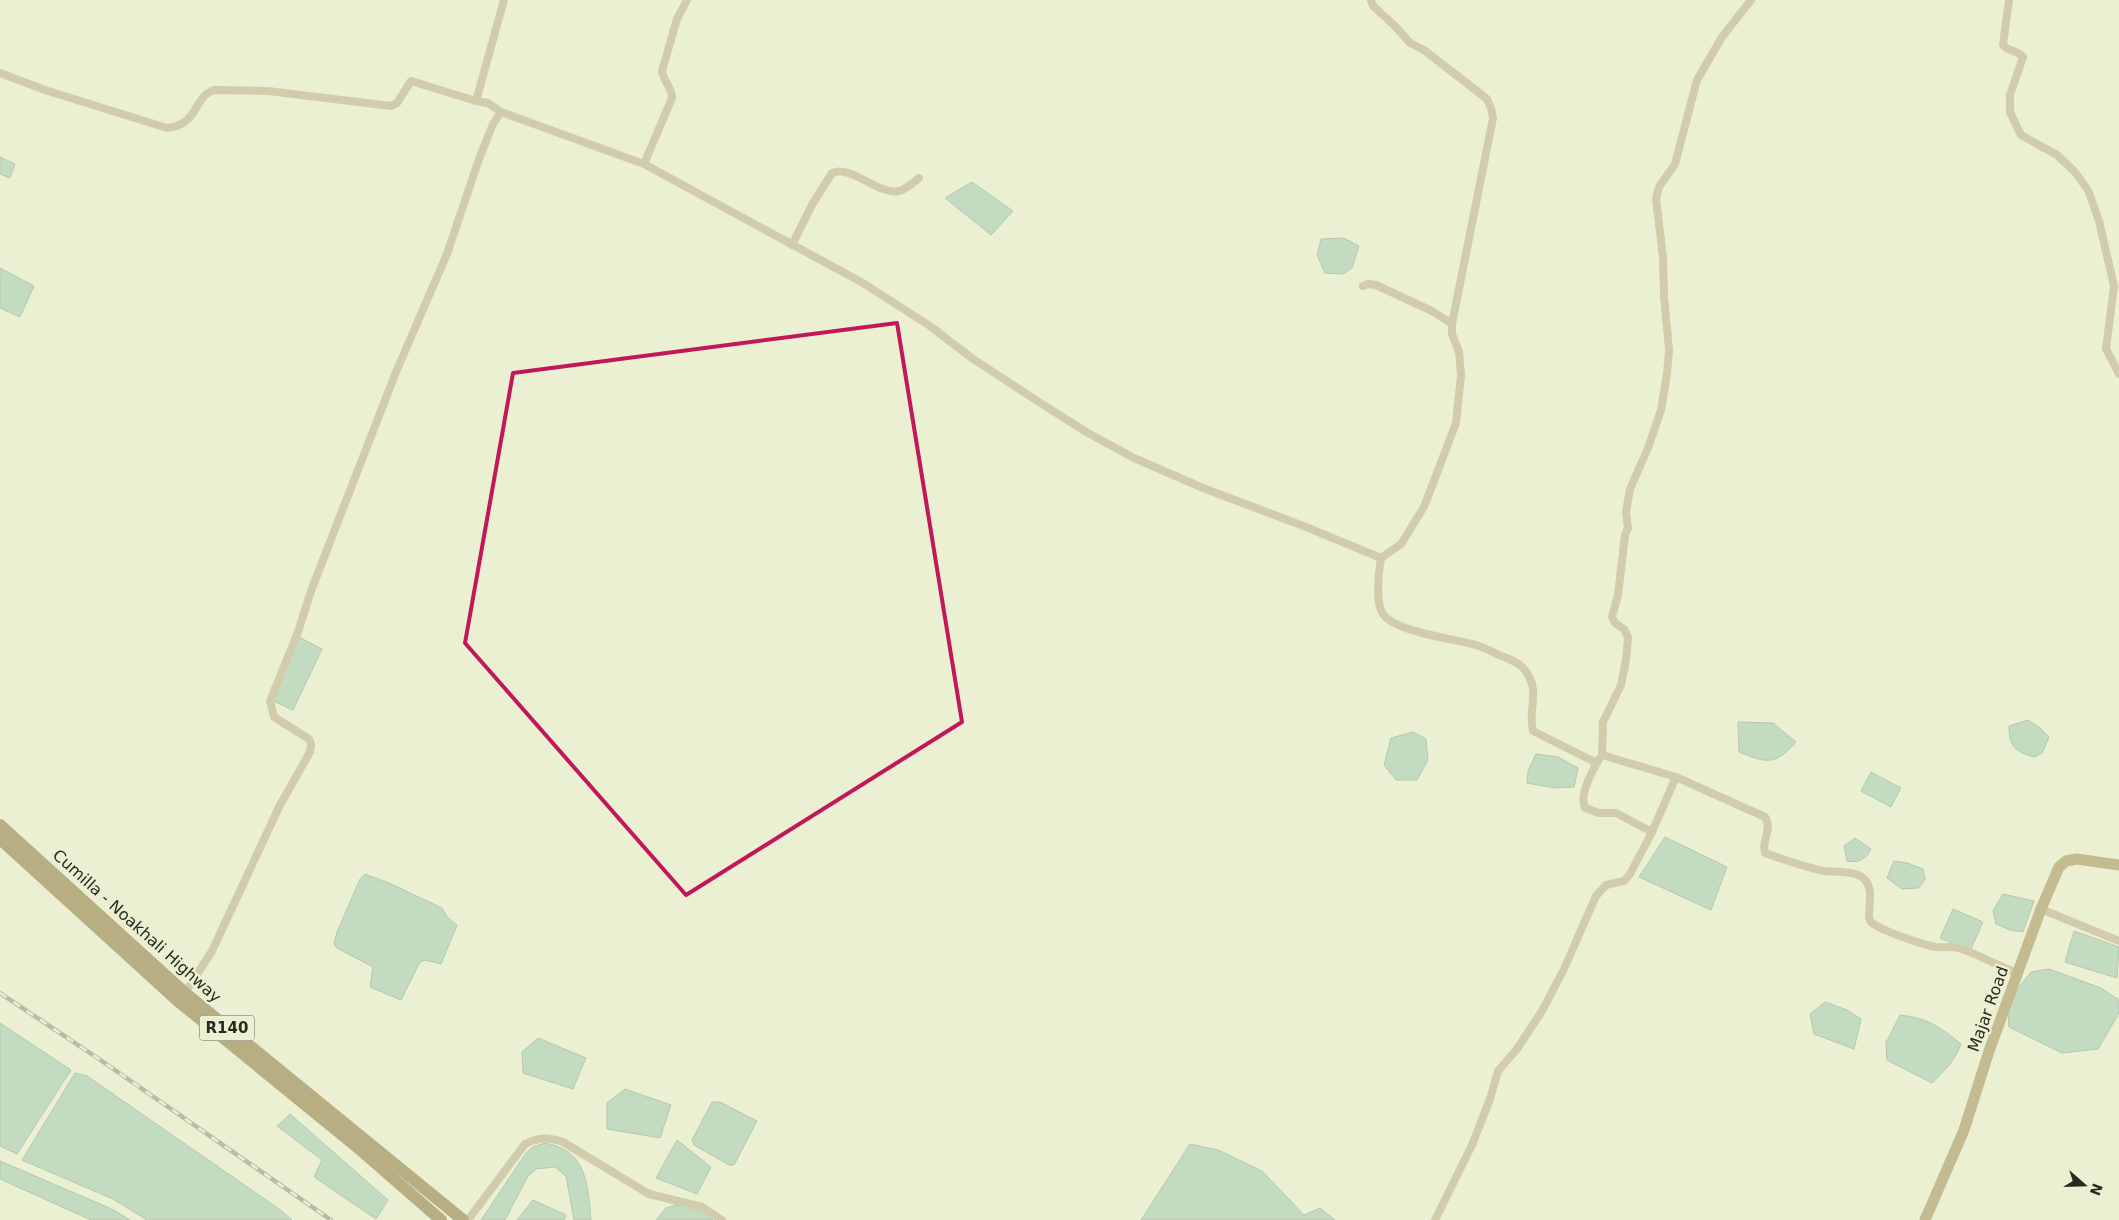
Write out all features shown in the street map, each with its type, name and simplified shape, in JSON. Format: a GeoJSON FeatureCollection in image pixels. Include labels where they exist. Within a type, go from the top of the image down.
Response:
{"type":"FeatureCollection","features":[{"type":"Feature","properties":{"kind":"main road","name":"Cumilla - Noakhali Highway"},"geometry":{"type":"LineString","coordinates":[[0,825],[101,924],[463,1220]]}},
{"type":"Feature","properties":{"kind":"main road","name":"R140"},"geometry":{"type":"LineString","coordinates":[[0,839],[101,924],[178,1001],[356,1146],[441,1220]]}},
{"type":"Feature","properties":{"kind":"main road","name":"Majar Road"},"geometry":{"type":"LineString","coordinates":[[1925,1220],[1964,1130],[1989,1051],[2041,909],[2060,867],[2066,861],[2077,858],[2119,865]]}},
{"type":"Feature","properties":{"kind":"street"},"geometry":{"type":"LineString","coordinates":[[476,101],[504,0]]}},
{"type":"Feature","properties":{"kind":"street"},"geometry":{"type":"LineString","coordinates":[[644,164],[673,95],[663,78],[662,72],[677,19],[687,0]]}},
{"type":"Feature","properties":{"kind":"street"},"geometry":{"type":"LineString","coordinates":[[1371,0],[1372,6],[1396,26],[1410,43],[1424,50],[1486,99],[1491,108],[1493,118],[1452,324],[1452,334],[1459,352],[1461,375],[1456,424],[1424,507],[1401,544],[1381,558]]}},
{"type":"Feature","properties":{"kind":"street"},"geometry":{"type":"LineString","coordinates":[[1652,832],[1616,813],[1599,813],[1585,808],[1583,798],[1602,755],[1605,715],[1615,701],[1621,685],[1626,660],[1628,636],[1615,623],[1612,617],[1618,595],[1625,535],[1628,528],[1630,489],[1648,448],[1661,410],[1670,350],[1664,296],[1663,257],[1656,199],[1659,187],[1675,164],[1697,80],[1722,37],[1751,0]]}},
{"type":"Feature","properties":{"kind":"street"},"geometry":{"type":"LineString","coordinates":[[2009,0],[2003,45],[2006,49],[2021,54],[2023,57],[2010,95],[2010,112],[2020,134],[2058,155],[2074,171],[2088,190],[2099,221],[2114,286],[2106,349],[2119,374]]}},
{"type":"Feature","properties":{"kind":"street"},"geometry":{"type":"LineString","coordinates":[[0,73],[45,90],[167,128],[177,127],[186,122],[207,94],[214,90],[268,91],[390,106],[397,103],[412,81],[437,90],[488,103],[501,112],[644,164],[864,283],[930,326],[973,359],[1034,399],[1088,434],[1134,458],[1203,488],[1381,558]]}},
{"type":"Feature","properties":{"kind":"street"},"geometry":{"type":"LineString","coordinates":[[185,993],[212,951],[280,805],[310,752],[311,744],[309,739],[274,717],[270,701],[396,372],[447,254],[493,124],[501,112]]}},
{"type":"Feature","properties":{"kind":"street"},"geometry":{"type":"LineString","coordinates":[[792,245],[813,204],[832,173],[842,171],[892,191],[905,189],[919,178]]}},
{"type":"Feature","properties":{"kind":"street"},"geometry":{"type":"LineString","coordinates":[[1363,286],[1368,284],[1376,285],[1432,311],[1452,324]]}},
{"type":"Feature","properties":{"kind":"street"},"geometry":{"type":"LineString","coordinates":[[1381,558],[1379,599],[1383,614],[1396,624],[1414,631],[1478,646],[1516,663],[1524,669],[1535,696],[1531,724],[1533,731],[1597,763]]}},
{"type":"Feature","properties":{"kind":"street"},"geometry":{"type":"LineString","coordinates":[[1602,755],[1676,777],[1765,817],[1768,821],[1764,843],[1765,853],[1806,867],[1858,875],[1866,882],[1872,898],[1869,918],[1871,922],[1893,933],[1930,946],[1956,948],[1971,953],[2018,973]]}},
{"type":"Feature","properties":{"kind":"street"},"geometry":{"type":"LineString","coordinates":[[1435,1220],[1472,1145],[1490,1099],[1498,1071],[1517,1048],[1542,1011],[1564,968],[1596,896],[1606,885],[1624,881],[1630,874],[1652,832],[1676,777]]}},
{"type":"Feature","properties":{"kind":"street"},"geometry":{"type":"LineString","coordinates":[[2041,909],[2119,941]]}},
{"type":"Feature","properties":{"kind":"street"},"geometry":{"type":"LineString","coordinates":[[468,1220],[525,1144],[539,1138],[551,1138],[563,1142],[649,1194],[702,1207],[722,1220]]}},
{"type":"Feature","properties":{"kind":"highlighted area"},"geometry":{"type":"Polygon","coordinates":[[[897,323],[962,722],[686,895],[465,643],[513,373],[897,323]]]}},
{"type":"Feature","properties":{"kind":"shaded area"},"geometry":{"type":"Polygon","coordinates":[[[0,157],[15,164],[10,178],[0,174],[0,157]]]}},
{"type":"Feature","properties":{"kind":"shaded area"},"geometry":{"type":"Polygon","coordinates":[[[972,182],[1013,211],[991,235],[945,198],[972,182]]]}},
{"type":"Feature","properties":{"kind":"shaded area"},"geometry":{"type":"Polygon","coordinates":[[[1344,238],[1359,246],[1352,268],[1343,274],[1325,273],[1317,255],[1321,239],[1344,238]]]}},
{"type":"Feature","properties":{"kind":"shaded area"},"geometry":{"type":"Polygon","coordinates":[[[0,268],[34,286],[20,317],[0,308],[0,268]]]}},
{"type":"Feature","properties":{"kind":"shaded area"},"geometry":{"type":"Polygon","coordinates":[[[299,637],[322,649],[293,710],[271,700],[299,637]]]}},
{"type":"Feature","properties":{"kind":"shaded area"},"geometry":{"type":"Polygon","coordinates":[[[2028,720],[2049,737],[2042,753],[2034,757],[2022,753],[2014,747],[2009,733],[2009,726],[2028,720]]]}},
{"type":"Feature","properties":{"kind":"shaded area"},"geometry":{"type":"Polygon","coordinates":[[[1738,722],[1773,723],[1796,742],[1789,750],[1776,759],[1763,760],[1748,756],[1739,752],[1738,722]]]}},
{"type":"Feature","properties":{"kind":"shaded area"},"geometry":{"type":"Polygon","coordinates":[[[1413,732],[1426,739],[1428,760],[1417,780],[1396,780],[1384,765],[1391,738],[1413,732]]]}},
{"type":"Feature","properties":{"kind":"shaded area"},"geometry":{"type":"Polygon","coordinates":[[[1536,754],[1558,757],[1578,768],[1574,787],[1555,788],[1527,783],[1528,771],[1536,754]]]}},
{"type":"Feature","properties":{"kind":"shaded area"},"geometry":{"type":"Polygon","coordinates":[[[1871,772],[1901,788],[1891,807],[1861,791],[1871,772]]]}},
{"type":"Feature","properties":{"kind":"shaded area"},"geometry":{"type":"Polygon","coordinates":[[[1665,837],[1727,867],[1711,910],[1639,877],[1665,837]]]}},
{"type":"Feature","properties":{"kind":"shaded area"},"geometry":{"type":"Polygon","coordinates":[[[1855,838],[1871,849],[1861,860],[1855,862],[1847,861],[1844,846],[1855,838]]]}},
{"type":"Feature","properties":{"kind":"shaded area"},"geometry":{"type":"Polygon","coordinates":[[[1894,861],[1907,863],[1923,869],[1925,879],[1919,888],[1902,889],[1887,878],[1894,861]]]}},
{"type":"Feature","properties":{"kind":"shaded area"},"geometry":{"type":"Polygon","coordinates":[[[365,874],[442,908],[448,918],[457,925],[441,964],[425,960],[420,962],[401,1000],[370,987],[373,967],[337,948],[334,944],[337,932],[360,879],[365,874]]]}},
{"type":"Feature","properties":{"kind":"shaded area"},"geometry":{"type":"Polygon","coordinates":[[[2003,894],[2034,901],[2023,932],[2010,930],[1996,924],[1993,911],[2003,894]]]}},
{"type":"Feature","properties":{"kind":"shaded area"},"geometry":{"type":"Polygon","coordinates":[[[1953,909],[1983,922],[1970,951],[1940,938],[1953,909]]]}},
{"type":"Feature","properties":{"kind":"shaded area"},"geometry":{"type":"Polygon","coordinates":[[[2074,931],[2119,947],[2117,978],[2065,962],[2074,931]]]}},
{"type":"Feature","properties":{"kind":"shaded area"},"geometry":{"type":"Polygon","coordinates":[[[2049,969],[2101,988],[2119,1000],[2119,1013],[2098,1049],[2062,1053],[2009,1027],[2008,1010],[2019,987],[2031,972],[2049,969]]]}},
{"type":"Feature","properties":{"kind":"shaded area"},"geometry":{"type":"Polygon","coordinates":[[[1825,1002],[1847,1010],[1861,1019],[1854,1049],[1814,1034],[1810,1014],[1825,1002]]]}},
{"type":"Feature","properties":{"kind":"shaded area"},"geometry":{"type":"Polygon","coordinates":[[[1900,1015],[1918,1018],[1933,1024],[1961,1044],[1952,1061],[1932,1083],[1887,1060],[1886,1043],[1900,1015]]]}},
{"type":"Feature","properties":{"kind":"shaded area"},"geometry":{"type":"Polygon","coordinates":[[[0,1023],[71,1070],[17,1154],[0,1146],[0,1023]]]}},
{"type":"Feature","properties":{"kind":"shaded area"},"geometry":{"type":"Polygon","coordinates":[[[538,1038],[586,1058],[573,1089],[523,1073],[522,1052],[538,1038]]]}},
{"type":"Feature","properties":{"kind":"shaded area"},"geometry":{"type":"Polygon","coordinates":[[[75,1073],[87,1076],[279,1209],[292,1220],[147,1220],[113,1199],[22,1160],[75,1073]]]}},
{"type":"Feature","properties":{"kind":"shaded area"},"geometry":{"type":"Polygon","coordinates":[[[625,1089],[671,1105],[660,1138],[607,1129],[607,1103],[625,1089]]]}},
{"type":"Feature","properties":{"kind":"shaded area"},"geometry":{"type":"Polygon","coordinates":[[[712,1102],[720,1102],[757,1121],[734,1165],[729,1165],[694,1145],[692,1140],[712,1102]]]}},
{"type":"Feature","properties":{"kind":"shaded area"},"geometry":{"type":"Polygon","coordinates":[[[290,1114],[388,1200],[376,1219],[314,1177],[322,1160],[277,1126],[290,1114]]]}},
{"type":"Feature","properties":{"kind":"shaded area"},"geometry":{"type":"Polygon","coordinates":[[[677,1140],[711,1167],[697,1194],[656,1178],[677,1140]]]}},
{"type":"Feature","properties":{"kind":"shaded area"},"geometry":{"type":"Polygon","coordinates":[[[545,1143],[559,1147],[569,1153],[583,1171],[591,1220],[574,1220],[566,1176],[555,1167],[536,1169],[528,1176],[505,1220],[481,1220],[526,1153],[533,1147],[545,1143]]]}},
{"type":"Feature","properties":{"kind":"shaded area"},"geometry":{"type":"Polygon","coordinates":[[[1190,1144],[1218,1150],[1262,1171],[1304,1215],[1320,1208],[1335,1220],[1141,1220],[1190,1144]]]}},
{"type":"Feature","properties":{"kind":"shaded area"},"geometry":{"type":"Polygon","coordinates":[[[0,1161],[114,1210],[130,1220],[91,1220],[0,1179],[0,1161]]]}},
{"type":"Feature","properties":{"kind":"shaded area"},"geometry":{"type":"Polygon","coordinates":[[[533,1200],[566,1215],[564,1220],[517,1220],[533,1200]]]}},
{"type":"Feature","properties":{"kind":"shaded area"},"geometry":{"type":"Polygon","coordinates":[[[676,1205],[695,1209],[713,1220],[656,1220],[666,1208],[676,1205]]]}},
{"type":"Feature","properties":{"kind":"railway"},"geometry":{"type":"LineString","coordinates":[[0,993],[99,1059],[331,1220]]}}]}
